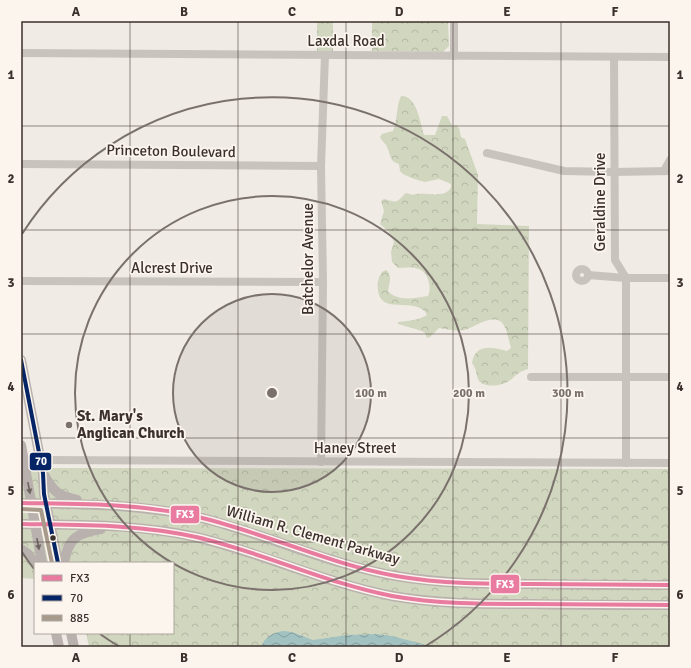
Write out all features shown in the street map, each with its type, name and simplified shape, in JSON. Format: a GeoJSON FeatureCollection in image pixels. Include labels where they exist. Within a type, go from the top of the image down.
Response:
{"type":"FeatureCollection","features":[{"type":"Feature","properties":{"kind":"main road"},"geometry":{"type":"LineString","coordinates":[[21,360],[43,473],[46,504],[58,562]]}},
{"type":"Feature","properties":{"kind":"main road"},"geometry":{"type":"LineString","coordinates":[[21,445],[42,562]]}},
{"type":"Feature","properties":{"kind":"main road"},"geometry":{"type":"LineString","coordinates":[[43,473],[54,491],[64,497],[94,504]]}},
{"type":"Feature","properties":{"kind":"main road","name":"William R. Clement Parkway"},"geometry":{"type":"LineString","coordinates":[[21,503],[94,504],[160,510],[193,516],[229,525],[364,569],[427,580],[485,584],[670,585]]}},
{"type":"Feature","properties":{"kind":"main road"},"geometry":{"type":"LineString","coordinates":[[21,524],[118,526],[156,530],[194,537],[230,547],[357,588],[418,600],[467,604],[670,605]]}},
{"type":"Feature","properties":{"kind":"main road"},"geometry":{"type":"LineString","coordinates":[[64,562],[66,552],[74,538],[84,533],[118,526]]}},
{"type":"Feature","properties":{"kind":"main road"},"geometry":{"type":"LineString","coordinates":[[21,549],[28,554],[34,562]]}},
{"type":"Feature","properties":{"kind":"main road"},"geometry":{"type":"LineString","coordinates":[[56,634],[59,647]]}},
{"type":"Feature","properties":{"kind":"main road"},"geometry":{"type":"LineString","coordinates":[[71,634],[74,647]]}},
{"type":"Feature","properties":{"kind":"street"},"geometry":{"type":"LineString","coordinates":[[454,21],[454,56]]}},
{"type":"Feature","properties":{"kind":"street","name":"Laxdal Road"},"geometry":{"type":"LineString","coordinates":[[21,53],[670,57]]}},
{"type":"Feature","properties":{"kind":"street","name":"Batchelor Avenue"},"geometry":{"type":"LineString","coordinates":[[321,462],[323,282],[321,166],[325,55]]}},
{"type":"Feature","properties":{"kind":"street","name":"Geraldine Drive"},"geometry":{"type":"LineString","coordinates":[[614,57],[614,260],[626,278]]}},
{"type":"Feature","properties":{"kind":"street"},"geometry":{"type":"LineString","coordinates":[[487,152],[564,171],[667,171],[670,160]]}},
{"type":"Feature","properties":{"kind":"street","name":"Princeton Boulevard"},"geometry":{"type":"LineString","coordinates":[[21,164],[321,166]]}},
{"type":"Feature","properties":{"kind":"street"},"geometry":{"type":"LineString","coordinates":[[588,274],[626,278],[670,278]]}},
{"type":"Feature","properties":{"kind":"street"},"geometry":{"type":"LineString","coordinates":[[626,278],[626,463]]}},
{"type":"Feature","properties":{"kind":"street","name":"Alcrest Drive"},"geometry":{"type":"LineString","coordinates":[[21,281],[323,282]]}},
{"type":"Feature","properties":{"kind":"street"},"geometry":{"type":"LineString","coordinates":[[531,376],[670,377]]}},
{"type":"Feature","properties":{"kind":"street","name":"Haney Street"},"geometry":{"type":"LineString","coordinates":[[40,460],[670,463]]}},
{"type":"Feature","properties":{"kind":"green space"},"geometry":{"type":"Polygon","coordinates":[[[317,21],[333,21],[333,53],[317,52],[317,21]]]}},
{"type":"Feature","properties":{"kind":"green space"},"geometry":{"type":"Polygon","coordinates":[[[372,21],[448,21],[449,46],[443,52],[372,51],[372,21]]]}},
{"type":"Feature","properties":{"kind":"green space"},"geometry":{"type":"Polygon","coordinates":[[[401,96],[411,100],[414,105],[424,135],[435,135],[442,116],[447,116],[453,127],[456,125],[459,128],[461,137],[465,139],[478,175],[477,224],[529,226],[528,369],[506,383],[494,386],[485,385],[479,381],[472,363],[474,357],[480,349],[496,348],[507,351],[511,348],[507,333],[502,323],[494,320],[487,321],[461,331],[439,328],[427,338],[425,333],[422,331],[398,324],[398,322],[424,317],[427,315],[424,311],[417,307],[390,304],[384,302],[380,297],[378,281],[382,272],[386,270],[390,277],[388,291],[396,297],[418,298],[428,296],[430,288],[425,273],[413,268],[398,268],[392,262],[391,252],[394,242],[389,232],[380,224],[384,211],[381,201],[384,199],[396,201],[406,193],[413,195],[444,193],[451,187],[451,184],[439,179],[425,182],[403,174],[400,171],[399,164],[395,163],[391,159],[388,148],[380,137],[382,134],[393,131],[401,96]]]}},
{"type":"Feature","properties":{"kind":"green space"},"geometry":{"type":"Polygon","coordinates":[[[21,468],[670,469],[670,647],[89,647],[86,634],[174,634],[174,562],[34,562],[34,579],[21,578],[21,468]]]}},
{"type":"Feature","properties":{"kind":"water"},"geometry":{"type":"Polygon","coordinates":[[[277,632],[292,632],[313,640],[348,635],[377,634],[441,647],[261,647],[267,637],[277,632]]]}},
{"type":"Feature","properties":{"kind":"transit line","name":"70"},"geometry":{"type":"LineString","coordinates":[[21,360],[43,473],[44,494],[58,562]]}},
{"type":"Feature","properties":{"kind":"transit line","name":"FX3"},"geometry":{"type":"LineString","coordinates":[[21,503],[112,505],[157,509],[180,513],[251,532],[323,557],[371,571],[413,579],[482,584],[670,585]]}},
{"type":"Feature","properties":{"kind":"transit line","name":"885"},"geometry":{"type":"LineString","coordinates":[[21,509],[41,510],[52,562]]}},
{"type":"Feature","properties":{"kind":"transit line","name":"FX3"},"geometry":{"type":"LineString","coordinates":[[21,524],[131,527],[196,537],[221,543],[342,583],[409,599],[477,604],[670,605]]}},
{"type":"Feature","properties":{"kind":"place","name":"St. Mary's Anglican Church"},"geometry":{"type":"Point","coordinates":[69,425]}}]}
